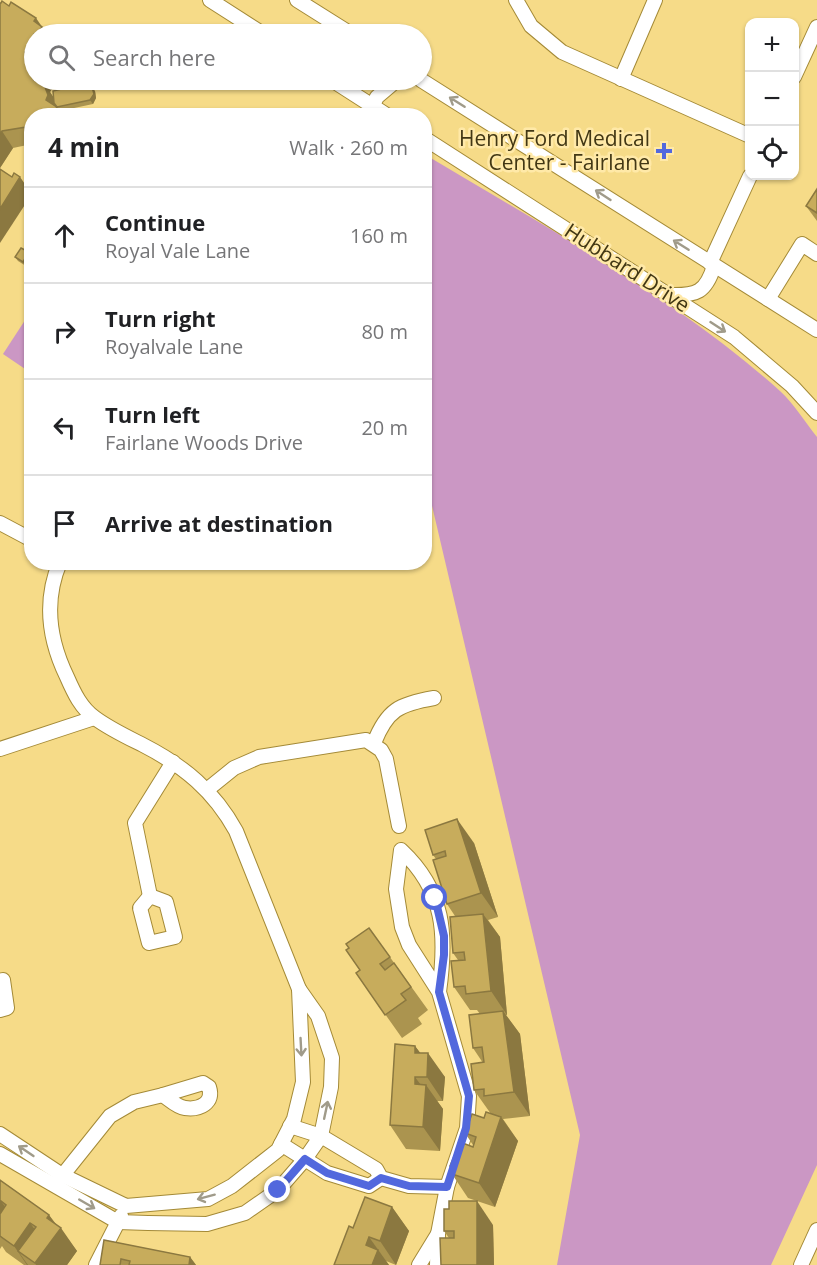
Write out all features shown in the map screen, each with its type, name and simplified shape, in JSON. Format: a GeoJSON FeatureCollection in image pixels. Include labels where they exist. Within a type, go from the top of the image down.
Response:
{"type":"FeatureCollection","features":[{"type":"Feature","properties":{"kind":"street"},"geometry":{"type":"LineString","coordinates":[[210,0],[247,24]]}},
{"type":"Feature","properties":{"kind":"street"},"geometry":{"type":"LineString","coordinates":[[297,0],[335,24]]}},
{"type":"Feature","properties":{"kind":"street"},"geometry":{"type":"LineString","coordinates":[[516,0],[531,27],[562,52],[745,134]]}},
{"type":"Feature","properties":{"kind":"street"},"geometry":{"type":"LineString","coordinates":[[621,78],[655,0]]}},
{"type":"Feature","properties":{"kind":"street"},"geometry":{"type":"LineString","coordinates":[[797,72],[817,27]]}},
{"type":"Feature","properties":{"kind":"street"},"geometry":{"type":"LineString","coordinates":[[432,86],[817,330]]}},
{"type":"Feature","properties":{"kind":"street"},"geometry":{"type":"LineString","coordinates":[[345,90],[368,108]]}},
{"type":"Feature","properties":{"kind":"street"},"geometry":{"type":"LineString","coordinates":[[371,108],[384,90]]}},
{"type":"Feature","properties":{"kind":"street","name":"Hubbard Drive"},"geometry":{"type":"LineString","coordinates":[[432,143],[734,337],[792,386],[817,413]]}},
{"type":"Feature","properties":{"kind":"street"},"geometry":{"type":"LineString","coordinates":[[669,295],[683,295],[702,290],[709,283],[712,265],[748,180]]}},
{"type":"Feature","properties":{"kind":"street"},"geometry":{"type":"LineString","coordinates":[[768,299],[802,244],[817,254]]}},
{"type":"Feature","properties":{"kind":"street"},"geometry":{"type":"LineString","coordinates":[[0,523],[24,536]]}},
{"type":"Feature","properties":{"kind":"street"},"geometry":{"type":"LineString","coordinates":[[0,1134],[58,1180],[118,1222],[207,1224],[245,1213],[278,1190],[305,1159],[321,1136],[331,1087],[332,1058],[318,1016],[299,989],[236,831],[225,810],[208,789],[173,762],[94,718],[75,695],[52,639],[50,596],[58,570]]}},
{"type":"Feature","properties":{"kind":"street"},"geometry":{"type":"LineString","coordinates":[[374,743],[380,727],[397,708],[406,703],[434,698]]}},
{"type":"Feature","properties":{"kind":"street"},"geometry":{"type":"LineString","coordinates":[[0,749],[94,718]]}},
{"type":"Feature","properties":{"kind":"street"},"geometry":{"type":"LineString","coordinates":[[208,789],[234,768],[259,757],[356,740],[374,743],[386,759],[399,826]]}},
{"type":"Feature","properties":{"kind":"street"},"geometry":{"type":"LineString","coordinates":[[150,896],[135,823],[173,762]]}},
{"type":"Feature","properties":{"kind":"street"},"geometry":{"type":"LineString","coordinates":[[437,1265],[438,1234],[447,1187],[466,1128],[469,1096],[439,992],[409,945],[402,927],[396,889],[401,850],[425,879],[441,918],[444,955],[439,992]]}},
{"type":"Feature","properties":{"kind":"street"},"geometry":{"type":"LineString","coordinates":[[0,981],[3,980],[7,1008],[0,1010]]}},
{"type":"Feature","properties":{"kind":"street"},"geometry":{"type":"LineString","coordinates":[[0,1154],[58,1180],[126,1206],[208,1199],[260,1167],[278,1150],[290,1126],[303,1082],[299,989]]}},
{"type":"Feature","properties":{"kind":"street"},"geometry":{"type":"LineString","coordinates":[[58,1180],[110,1116],[134,1102],[163,1095]]}},
{"type":"Feature","properties":{"kind":"street"},"geometry":{"type":"LineString","coordinates":[[290,1126],[321,1136],[376,1169],[381,1178],[409,1186],[447,1187]]}},
{"type":"Feature","properties":{"kind":"street"},"geometry":{"type":"LineString","coordinates":[[281,1144],[327,1173],[369,1186],[381,1178]]}},
{"type":"Feature","properties":{"kind":"street"},"geometry":{"type":"LineString","coordinates":[[96,1265],[126,1206]]}},
{"type":"Feature","properties":{"kind":"street"},"geometry":{"type":"LineString","coordinates":[[801,1265],[817,1230]]}},
{"type":"Feature","properties":{"kind":"street"},"geometry":{"type":"LineString","coordinates":[[419,1265],[438,1234]]}},
{"type":"Feature","properties":{"kind":"shaded area"},"geometry":{"type":"Polygon","coordinates":[[[432,159],[562,236],[654,294],[698,325],[780,391],[817,437],[817,1165],[771,1265],[557,1265],[580,1135],[432,506],[432,159]]]}},
{"type":"Feature","properties":{"kind":"shaded area"},"geometry":{"type":"Polygon","coordinates":[[[24,322],[24,368],[3,354],[24,322]]]}},
{"type":"Feature","properties":{"kind":"building"},"geometry":{"type":"Polygon","coordinates":[[[2,1],[9,6],[11,2],[36,18],[34,21],[38,24],[24,24],[24,90],[46,90],[48,95],[46,100],[57,107],[24,108],[24,127],[2,131],[0,134],[0,3],[2,1]]]}},
{"type":"Feature","properties":{"kind":"building"},"geometry":{"type":"Polygon","coordinates":[[[93,90],[94,94],[90,100],[57,107],[54,103],[53,91],[93,90]]]}},
{"type":"Feature","properties":{"kind":"building"},"geometry":{"type":"Polygon","coordinates":[[[0,169],[12,177],[14,173],[20,177],[0,209],[0,169]]]}},
{"type":"Feature","properties":{"kind":"building"},"geometry":{"type":"Polygon","coordinates":[[[817,189],[817,213],[806,206],[817,189]]]}},
{"type":"Feature","properties":{"kind":"building"},"geometry":{"type":"Polygon","coordinates":[[[21,248],[24,250],[23,262],[15,257],[21,248]]]}},
{"type":"Feature","properties":{"kind":"building"},"geometry":{"type":"Polygon","coordinates":[[[457,819],[481,893],[447,904],[433,860],[446,856],[445,851],[433,855],[425,830],[457,819]]]}},
{"type":"Feature","properties":{"kind":"building"},"geometry":{"type":"Polygon","coordinates":[[[483,914],[491,991],[466,994],[465,986],[454,987],[451,961],[465,960],[464,952],[453,953],[450,917],[483,914]]]}},
{"type":"Feature","properties":{"kind":"building"},"geometry":{"type":"Polygon","coordinates":[[[369,928],[390,957],[380,964],[385,970],[394,963],[411,987],[401,994],[406,1000],[385,1015],[356,973],[360,970],[346,950],[349,948],[346,944],[369,928]]]}},
{"type":"Feature","properties":{"kind":"building"},"geometry":{"type":"Polygon","coordinates":[[[503,1011],[514,1092],[484,1096],[484,1089],[474,1090],[471,1064],[484,1062],[482,1047],[473,1048],[469,1015],[503,1011]]]}},
{"type":"Feature","properties":{"kind":"building"},"geometry":{"type":"Polygon","coordinates":[[[395,1044],[415,1046],[415,1053],[428,1053],[427,1077],[415,1077],[415,1084],[426,1085],[423,1127],[390,1125],[395,1044]]]}},
{"type":"Feature","properties":{"kind":"building"},"geometry":{"type":"Polygon","coordinates":[[[486,1112],[501,1117],[479,1183],[452,1174],[454,1167],[450,1166],[460,1142],[473,1147],[476,1137],[465,1133],[472,1114],[484,1118],[486,1112]]]}},
{"type":"Feature","properties":{"kind":"building"},"geometry":{"type":"Polygon","coordinates":[[[0,1180],[49,1215],[47,1218],[61,1228],[35,1263],[18,1251],[36,1227],[30,1223],[14,1246],[0,1236],[0,1214],[6,1205],[0,1202],[0,1180]]]}},
{"type":"Feature","properties":{"kind":"building"},"geometry":{"type":"Polygon","coordinates":[[[365,1197],[392,1207],[380,1241],[369,1237],[366,1245],[378,1250],[372,1265],[334,1265],[349,1226],[353,1228],[365,1197]]]}},
{"type":"Feature","properties":{"kind":"building"},"geometry":{"type":"Polygon","coordinates":[[[449,1201],[477,1201],[477,1265],[441,1265],[440,1238],[454,1238],[454,1231],[444,1231],[444,1209],[449,1209],[449,1201]]]}},
{"type":"Feature","properties":{"kind":"building"},"geometry":{"type":"Polygon","coordinates":[[[104,1240],[190,1257],[189,1265],[129,1265],[130,1261],[121,1259],[120,1265],[100,1265],[104,1240]]]}},
{"type":"Feature","properties":{"kind":"place","name":"Henry Ford Medical Center - Fairlane"},"geometry":{"type":"Point","coordinates":[664,151]}},
{"type":"Feature","properties":{"kind":"route"},"geometry":{"type":"LineString","coordinates":[[278,1190],[305,1159],[327,1173],[369,1186],[381,1178],[409,1186],[447,1187],[464,1137],[469,1096],[439,992],[444,936],[435,898]]}}]}
